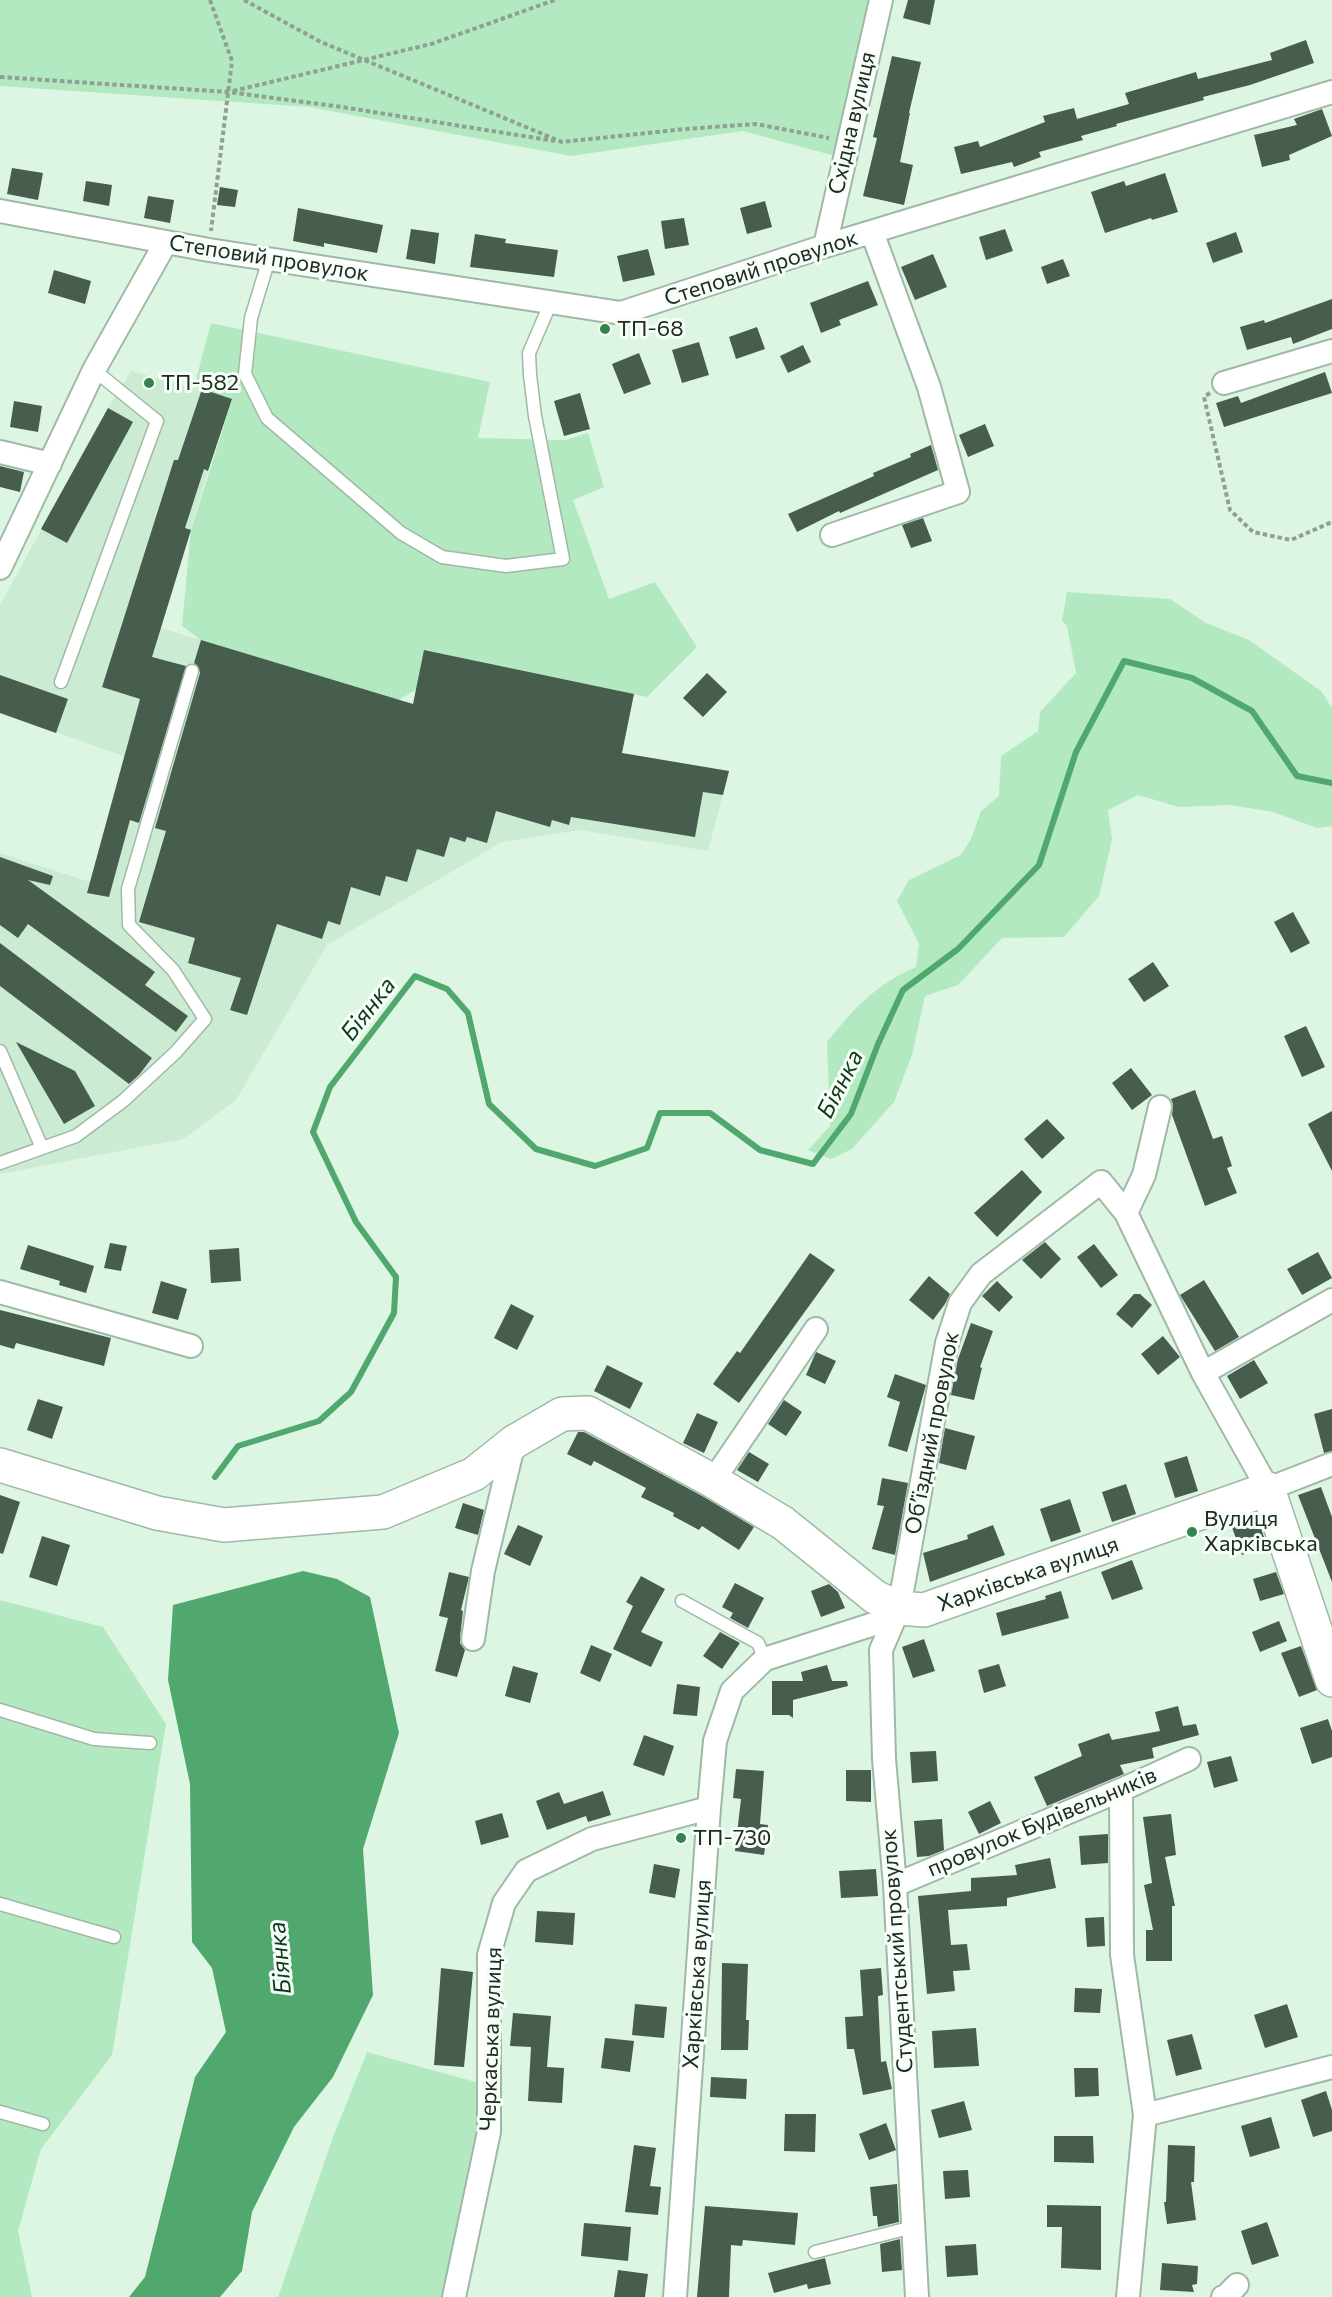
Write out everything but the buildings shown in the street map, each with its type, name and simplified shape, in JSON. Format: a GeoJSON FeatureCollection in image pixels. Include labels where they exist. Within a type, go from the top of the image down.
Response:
{"type":"FeatureCollection","features":[{"type":"Feature","properties":{"kind":"street","name":"Східна вулиця"},"geometry":{"type":"LineString","coordinates":[[825,246],[881,0]]}},
{"type":"Feature","properties":{"kind":"street","name":"Степовий провулок"},"geometry":{"type":"LineString","coordinates":[[0,211],[208,250],[621,313],[825,246],[1332,92]]}},
{"type":"Feature","properties":{"kind":"street"},"geometry":{"type":"LineString","coordinates":[[832,536],[958,492],[929,387],[872,232]]}},
{"type":"Feature","properties":{"kind":"street"},"geometry":{"type":"LineString","coordinates":[[0,568],[94,370],[166,242]]}},
{"type":"Feature","properties":{"kind":"street"},"geometry":{"type":"LineString","coordinates":[[1224,383],[1332,351]]}},
{"type":"Feature","properties":{"kind":"street"},"geometry":{"type":"LineString","coordinates":[[0,452],[50,464]]}},
{"type":"Feature","properties":{"kind":"street"},"geometry":{"type":"LineString","coordinates":[[1126,1213],[1144,1175],[1160,1107]]}},
{"type":"Feature","properties":{"kind":"street","name":"Обʼїздний провулок"},"geometry":{"type":"LineString","coordinates":[[898,1608],[947,1343],[960,1303],[981,1274],[1101,1182],[1126,1213],[1203,1373],[1268,1489],[1332,1680]]}},
{"type":"Feature","properties":{"kind":"street"},"geometry":{"type":"LineString","coordinates":[[0,1292],[191,1346]]}},
{"type":"Feature","properties":{"kind":"street"},"geometry":{"type":"LineString","coordinates":[[1203,1373],[1332,1300]]}},
{"type":"Feature","properties":{"kind":"street"},"geometry":{"type":"LineString","coordinates":[[713,1481],[816,1329]]}},
{"type":"Feature","properties":{"kind":"street"},"geometry":{"type":"LineString","coordinates":[[0,1465],[157,1513],[224,1525],[383,1512],[474,1474],[514,1442],[562,1414],[588,1413],[713,1481],[783,1523],[874,1597],[898,1608]]}},
{"type":"Feature","properties":{"kind":"street"},"geometry":{"type":"LineString","coordinates":[[473,1640],[483,1571],[514,1442]]}},
{"type":"Feature","properties":{"kind":"street","name":"Харківська вулиця"},"geometry":{"type":"LineString","coordinates":[[675,2297],[709,1808],[716,1740],[732,1691],[765,1659],[880,1622],[898,1608],[924,1610],[1268,1489],[1332,1464]]}},
{"type":"Feature","properties":{"kind":"street","name":"Студентський провулок"},"geometry":{"type":"LineString","coordinates":[[898,1608],[881,1650],[884,1759],[895,1885],[917,2297]]}},
{"type":"Feature","properties":{"kind":"street","name":"провулок Будівельників"},"geometry":{"type":"LineString","coordinates":[[895,1885],[1121,1790],[1189,1758]]}},
{"type":"Feature","properties":{"kind":"street"},"geometry":{"type":"LineString","coordinates":[[1121,1790],[1122,1955],[1145,2115],[1128,2297]]}},
{"type":"Feature","properties":{"kind":"street","name":"Черкаська вулиця"},"geometry":{"type":"LineString","coordinates":[[454,2297],[489,2132],[489,1955],[504,1903],[526,1871],[592,1839],[709,1808]]}},
{"type":"Feature","properties":{"kind":"street"},"geometry":{"type":"LineString","coordinates":[[1145,2115],[1332,2067]]}},
{"type":"Feature","properties":{"kind":"lane"},"geometry":{"type":"LineString","coordinates":[[269,259],[251,318],[245,374],[267,418],[401,533],[442,557],[506,566],[563,559],[535,416],[530,375],[529,352],[551,302]]}},
{"type":"Feature","properties":{"kind":"lane"},"geometry":{"type":"LineString","coordinates":[[61,682],[157,421],[94,370]]}},
{"type":"Feature","properties":{"kind":"lane"},"geometry":{"type":"LineString","coordinates":[[0,1163],[76,1136],[123,1101],[175,1053],[205,1019],[173,970],[129,925],[129,889],[192,670]]}},
{"type":"Feature","properties":{"kind":"lane"},"geometry":{"type":"LineString","coordinates":[[0,1051],[42,1148]]}},
{"type":"Feature","properties":{"kind":"lane"},"geometry":{"type":"LineString","coordinates":[[682,1600],[758,1643],[765,1659]]}},
{"type":"Feature","properties":{"kind":"lane"},"geometry":{"type":"LineString","coordinates":[[0,1710],[94,1738],[150,1743]]}},
{"type":"Feature","properties":{"kind":"lane"},"geometry":{"type":"LineString","coordinates":[[0,1904],[114,1937]]}},
{"type":"Feature","properties":{"kind":"lane"},"geometry":{"type":"LineString","coordinates":[[0,2112],[43,2124]]}},
{"type":"Feature","properties":{"kind":"lane"},"geometry":{"type":"LineString","coordinates":[[815,2252],[913,2227]]}},
{"type":"Feature","properties":{"kind":"path"},"geometry":{"type":"LineString","coordinates":[[208,250],[232,61],[210,0]]}},
{"type":"Feature","properties":{"kind":"path"},"geometry":{"type":"LineString","coordinates":[[244,0],[321,42],[562,142]]}},
{"type":"Feature","properties":{"kind":"path"},"geometry":{"type":"LineString","coordinates":[[228,92],[431,44],[555,0]]}},
{"type":"Feature","properties":{"kind":"path"},"geometry":{"type":"LineString","coordinates":[[0,77],[228,92],[342,107],[562,142],[756,124],[847,142]]}},
{"type":"Feature","properties":{"kind":"path"},"geometry":{"type":"LineString","coordinates":[[1224,383],[1204,397],[1230,510],[1253,532],[1292,540],[1332,522]]}},
{"type":"Feature","properties":{"kind":"shaded area"},"geometry":{"type":"Polygon","coordinates":[[[0,0],[876,0],[835,156],[743,131],[571,156],[309,107],[0,86],[0,0]]]}},
{"type":"Feature","properties":{"kind":"shaded area"},"geometry":{"type":"Polygon","coordinates":[[[211,323],[490,382],[478,438],[565,440],[588,433],[604,487],[573,500],[609,599],[655,582],[697,647],[647,697],[425,650],[416,690],[398,700],[201,640],[182,626],[191,530],[232,400],[194,387],[211,323]]]}},
{"type":"Feature","properties":{"kind":"shaded area"},"geometry":{"type":"Polygon","coordinates":[[[131,371],[232,399],[161,628],[519,737],[729,771],[708,851],[579,830],[502,842],[327,945],[236,1100],[183,1139],[0,1174],[0,853],[90,882],[124,756],[0,713],[0,605],[108,408],[131,371]]]}},
{"type":"Feature","properties":{"kind":"shaded area"},"geometry":{"type":"Polygon","coordinates":[[[1067,592],[1170,599],[1206,623],[1249,640],[1321,691],[1332,708],[1332,826],[1317,828],[1273,812],[1230,805],[1179,807],[1138,795],[1108,810],[1112,839],[1099,896],[1064,937],[1002,938],[958,985],[925,996],[912,1055],[894,1102],[852,1149],[831,1159],[808,1150],[830,1126],[827,1042],[866,998],[916,967],[919,944],[897,901],[909,880],[961,855],[971,839],[981,811],[999,796],[1001,756],[1038,731],[1040,712],[1076,673],[1067,626],[1062,621],[1067,592]]]}},
{"type":"Feature","properties":{"kind":"shaded area"},"geometry":{"type":"Polygon","coordinates":[[[0,1600],[103,1627],[166,1724],[112,2055],[41,2149],[18,2231],[32,2297],[0,2297],[0,1600]]]}},
{"type":"Feature","properties":{"kind":"shaded area"},"geometry":{"type":"Polygon","coordinates":[[[367,2052],[479,2083],[478,2146],[443,2297],[278,2297],[333,2137],[367,2052]]]}},
{"type":"Feature","properties":{"kind":"water"},"geometry":{"type":"Polygon","coordinates":[[[303,1571],[337,1579],[370,1597],[399,1733],[363,1849],[373,1995],[333,2077],[294,2127],[252,2212],[242,2271],[220,2297],[129,2297],[145,2277],[195,2077],[226,2032],[212,1968],[192,1942],[190,1784],[168,1680],[173,1605],[303,1571]]]}},
{"type":"Feature","properties":{"kind":"waterway","name":"Біянка"},"geometry":{"type":"LineString","coordinates":[[215,1477],[238,1446],[319,1421],[351,1392],[394,1313],[396,1277],[356,1222],[313,1132],[330,1087],[415,976],[447,989],[468,1013],[489,1104],[536,1149],[595,1166],[647,1148],[660,1113],[710,1113],[760,1150],[813,1164],[851,1114],[878,1044],[903,990],[958,949],[1039,865],[1076,752],[1124,661],[1192,678],[1252,711],[1297,776],[1332,783]]}},
{"type":"Feature","properties":{"kind":"place","name":"ТП-68"},"geometry":{"type":"Point","coordinates":[605,329]}},
{"type":"Feature","properties":{"kind":"place","name":"ТП-582"},"geometry":{"type":"Point","coordinates":[149,383]}},
{"type":"Feature","properties":{"kind":"place","name":"Вулиця Харківська"},"geometry":{"type":"Point","coordinates":[1192,1532]}},
{"type":"Feature","properties":{"kind":"place","name":"ТП-730"},"geometry":{"type":"Point","coordinates":[681,1838]}}]}
